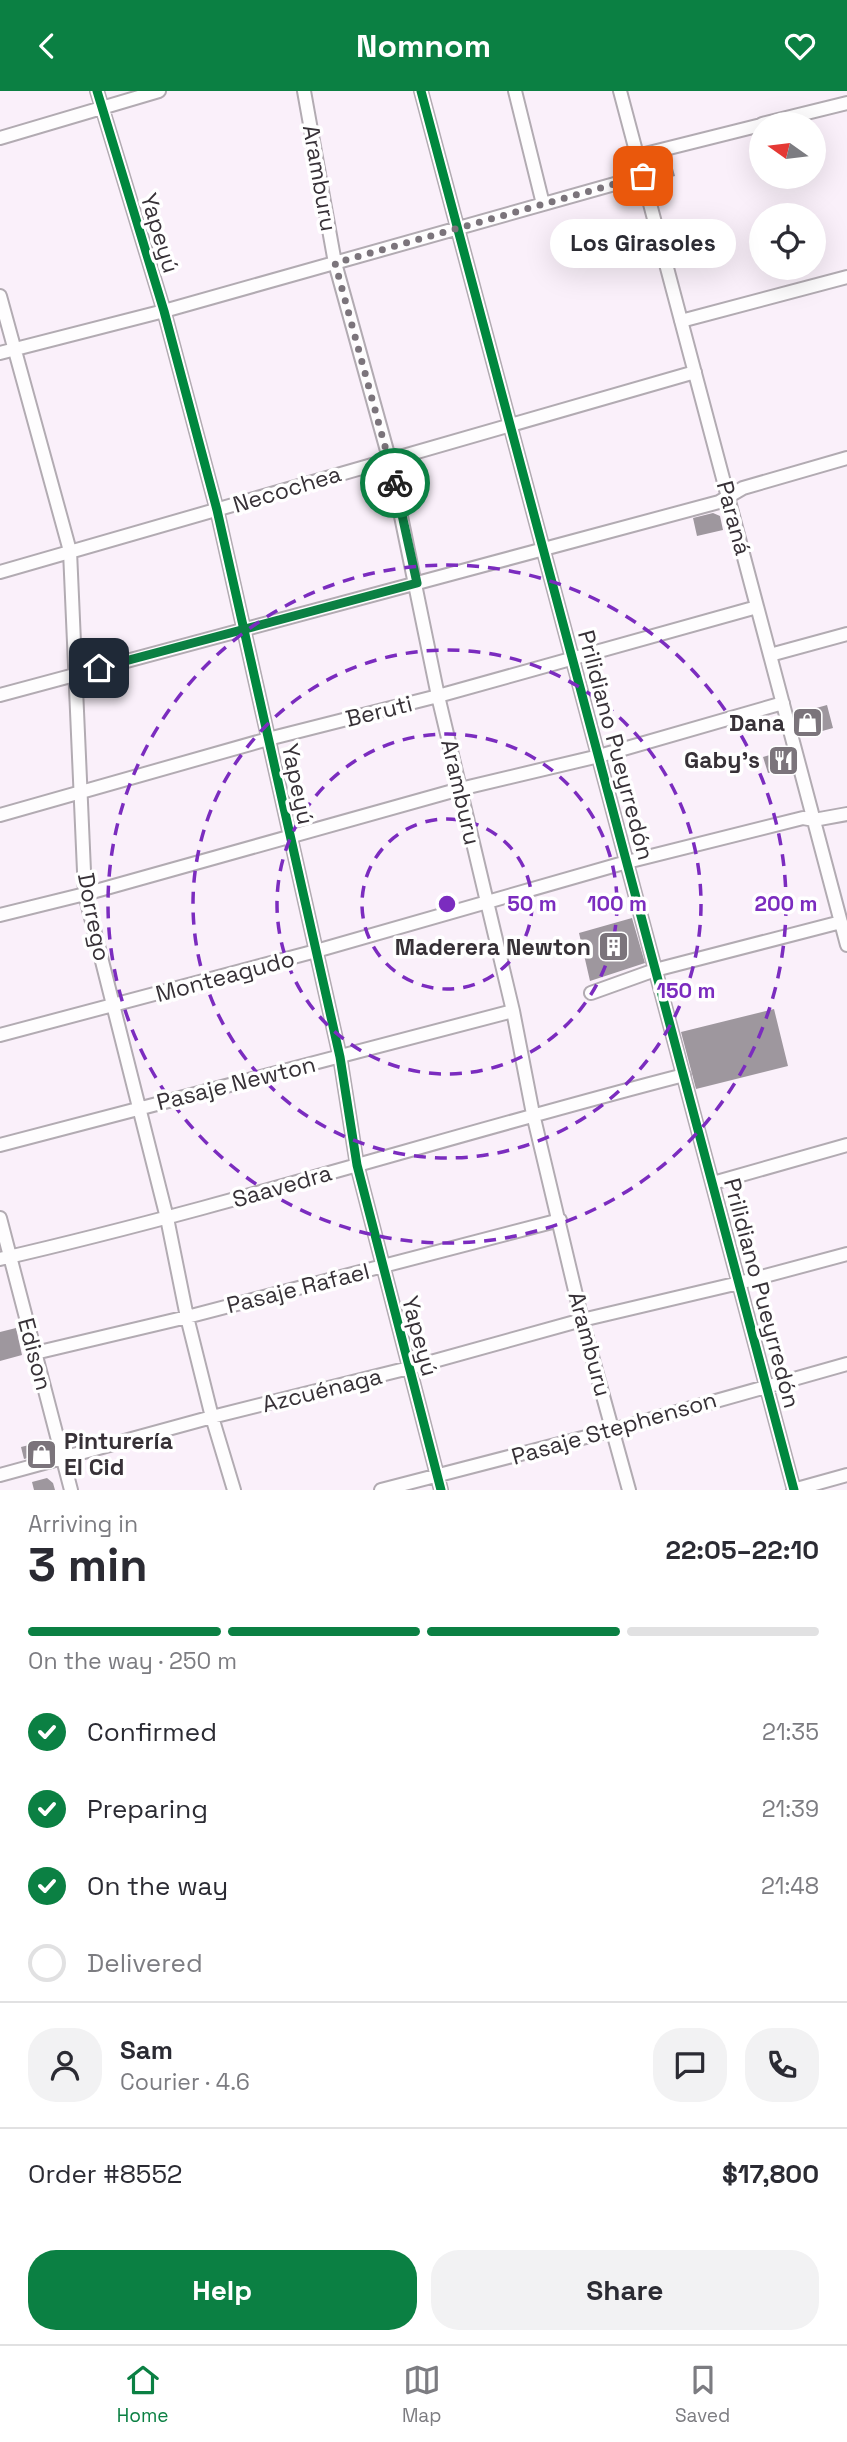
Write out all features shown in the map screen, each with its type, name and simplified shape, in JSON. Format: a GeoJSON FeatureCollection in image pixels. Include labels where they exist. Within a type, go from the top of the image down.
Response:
{"type":"FeatureCollection","features":[{"type":"Feature","properties":{"kind":"street","name":"Yapeyú"},"geometry":{"type":"LineString","coordinates":[[97,91],[164,311],[217,510],[340,1056],[357,1165],[441,1490]]}},
{"type":"Feature","properties":{"kind":"street"},"geometry":{"type":"LineString","coordinates":[[0,138],[159,91]]}},
{"type":"Feature","properties":{"kind":"street","name":"Aramburu"},"geometry":{"type":"LineString","coordinates":[[304,91],[335,263],[389,458],[417,583],[438,696],[513,1011],[533,1114],[582,1321],[629,1490]]}},
{"type":"Feature","properties":{"kind":"street","name":"Prilidiano Pueyrredón"},"geometry":{"type":"LineString","coordinates":[[421,91],[794,1490]]}},
{"type":"Feature","properties":{"kind":"street"},"geometry":{"type":"LineString","coordinates":[[515,91],[544,204]]}},
{"type":"Feature","properties":{"kind":"street","name":"Paraná"},"geometry":{"type":"LineString","coordinates":[[620,91],[847,945]]}},
{"type":"Feature","properties":{"kind":"street"},"geometry":{"type":"LineString","coordinates":[[811,112],[847,103]]}},
{"type":"Feature","properties":{"kind":"street"},"geometry":{"type":"LineString","coordinates":[[637,156],[749,127]]}},
{"type":"Feature","properties":{"kind":"street"},"geometry":{"type":"LineString","coordinates":[[0,353],[164,311],[643,176]]}},
{"type":"Feature","properties":{"kind":"street"},"geometry":{"type":"LineString","coordinates":[[681,321],[847,277]]}},
{"type":"Feature","properties":{"kind":"street","name":"Dorrego"},"geometry":{"type":"LineString","coordinates":[[0,296],[70,551],[85,894],[167,1218],[187,1317],[234,1490]]}},
{"type":"Feature","properties":{"kind":"street","name":"Necochea"},"geometry":{"type":"LineString","coordinates":[[0,572],[695,372]]}},
{"type":"Feature","properties":{"kind":"street"},"geometry":{"type":"LineString","coordinates":[[0,695],[544,551],[719,502],[743,488],[847,458]]}},
{"type":"Feature","properties":{"kind":"street","name":"Beruti"},"geometry":{"type":"LineString","coordinates":[[0,815],[268,739],[438,696],[757,607]]}},
{"type":"Feature","properties":{"kind":"street"},"geometry":{"type":"LineString","coordinates":[[770,655],[847,634]]}},
{"type":"Feature","properties":{"kind":"street"},"geometry":{"type":"LineString","coordinates":[[0,915],[85,894],[460,789],[599,756],[783,703]]}},
{"type":"Feature","properties":{"kind":"street","name":"Monteagudo"},"geometry":{"type":"LineString","coordinates":[[0,1035],[316,951],[627,862],[803,818],[814,820],[847,814]]}},
{"type":"Feature","properties":{"kind":"street"},"geometry":{"type":"LineString","coordinates":[[590,993],[655,970],[841,922]]}},
{"type":"Feature","properties":{"kind":"street","name":"Pasaje Newton"},"geometry":{"type":"LineString","coordinates":[[0,1145],[513,1011]]}},
{"type":"Feature","properties":{"kind":"street","name":"Saavedra"},"geometry":{"type":"LineString","coordinates":[[5,1258],[167,1218],[533,1114],[684,1075]]}},
{"type":"Feature","properties":{"kind":"street"},"geometry":{"type":"LineString","coordinates":[[713,1183],[847,1145]]}},
{"type":"Feature","properties":{"kind":"street","name":"Edison"},"geometry":{"type":"LineString","coordinates":[[0,1218],[5,1258],[35,1353],[71,1490]]}},
{"type":"Feature","properties":{"kind":"street","name":"Pasaje Rafael"},"geometry":{"type":"LineString","coordinates":[[35,1353],[187,1317],[560,1220]]}},
{"type":"Feature","properties":{"kind":"street","name":"Azcuénaga"},"geometry":{"type":"LineString","coordinates":[[0,1475],[212,1417],[409,1369],[582,1321],[847,1254]]}},
{"type":"Feature","properties":{"kind":"street","name":"Pasaje Stephenson"},"geometry":{"type":"LineString","coordinates":[[381,1490],[613,1430],[847,1364]]}},
{"type":"Feature","properties":{"kind":"street"},"geometry":{"type":"LineString","coordinates":[[794,1490],[847,1475]]}},
{"type":"Feature","properties":{"kind":"building"},"geometry":{"type":"Polygon","coordinates":[[[671,161],[675,176],[656,181],[653,172],[658,164],[671,161]]]}},
{"type":"Feature","properties":{"kind":"building"},"geometry":{"type":"Polygon","coordinates":[[[713,513],[720,516],[723,530],[697,536],[693,518],[713,513]]]}},
{"type":"Feature","properties":{"kind":"building"},"geometry":{"type":"Polygon","coordinates":[[[827,705],[833,728],[808,735],[802,712],[827,705]]]}},
{"type":"Feature","properties":{"kind":"building"},"geometry":{"type":"Polygon","coordinates":[[[783,751],[788,768],[768,773],[763,757],[783,751]]]}},
{"type":"Feature","properties":{"kind":"building","name":"Maderera Newton"},"geometry":{"type":"Polygon","coordinates":[[[632,918],[645,963],[590,981],[579,933],[632,918]]]}},
{"type":"Feature","properties":{"kind":"building"},"geometry":{"type":"Polygon","coordinates":[[[774,1009],[788,1066],[696,1089],[681,1032],[774,1009]]]}},
{"type":"Feature","properties":{"kind":"building"},"geometry":{"type":"Polygon","coordinates":[[[16,1328],[22,1355],[0,1361],[0,1332],[16,1328]]]}},
{"type":"Feature","properties":{"kind":"building"},"geometry":{"type":"Polygon","coordinates":[[[41,1442],[44,1454],[24,1459],[21,1447],[41,1442]]]}},
{"type":"Feature","properties":{"kind":"building"},"geometry":{"type":"Polygon","coordinates":[[[47,1478],[53,1483],[55,1490],[34,1490],[32,1482],[47,1478]]]}},
{"type":"Feature","properties":{"kind":"cycle path"},"geometry":{"type":"LineString","coordinates":[[97,91],[164,311],[217,510],[340,1057],[357,1165],[441,1490]]}},
{"type":"Feature","properties":{"kind":"cycle path"},"geometry":{"type":"LineString","coordinates":[[421,91],[794,1490]]}},
{"type":"Feature","properties":{"kind":"way so far"},"geometry":{"type":"LineString","coordinates":[[395,483],[335,263],[643,176]]}},
{"type":"Feature","properties":{"kind":"place","name":"Los Girasoles"},"geometry":{"type":"Point","coordinates":[643,176]}},
{"type":"Feature","properties":{"kind":"place","name":"Dana"},"geometry":{"type":"Point","coordinates":[808,723]}},
{"type":"Feature","properties":{"kind":"place","name":"Gaby's"},"geometry":{"type":"Point","coordinates":[783,760]}},
{"type":"Feature","properties":{"kind":"place","name":"Maderera Newton"},"geometry":{"type":"Point","coordinates":[614,947]}},
{"type":"Feature","properties":{"kind":"place","name":"Pinturería El Cid"},"geometry":{"type":"Point","coordinates":[41,1454]}},
{"type":"Feature","properties":{"kind":"route"},"geometry":{"type":"LineString","coordinates":[[99,668],[417,583],[395,483]]}}]}
